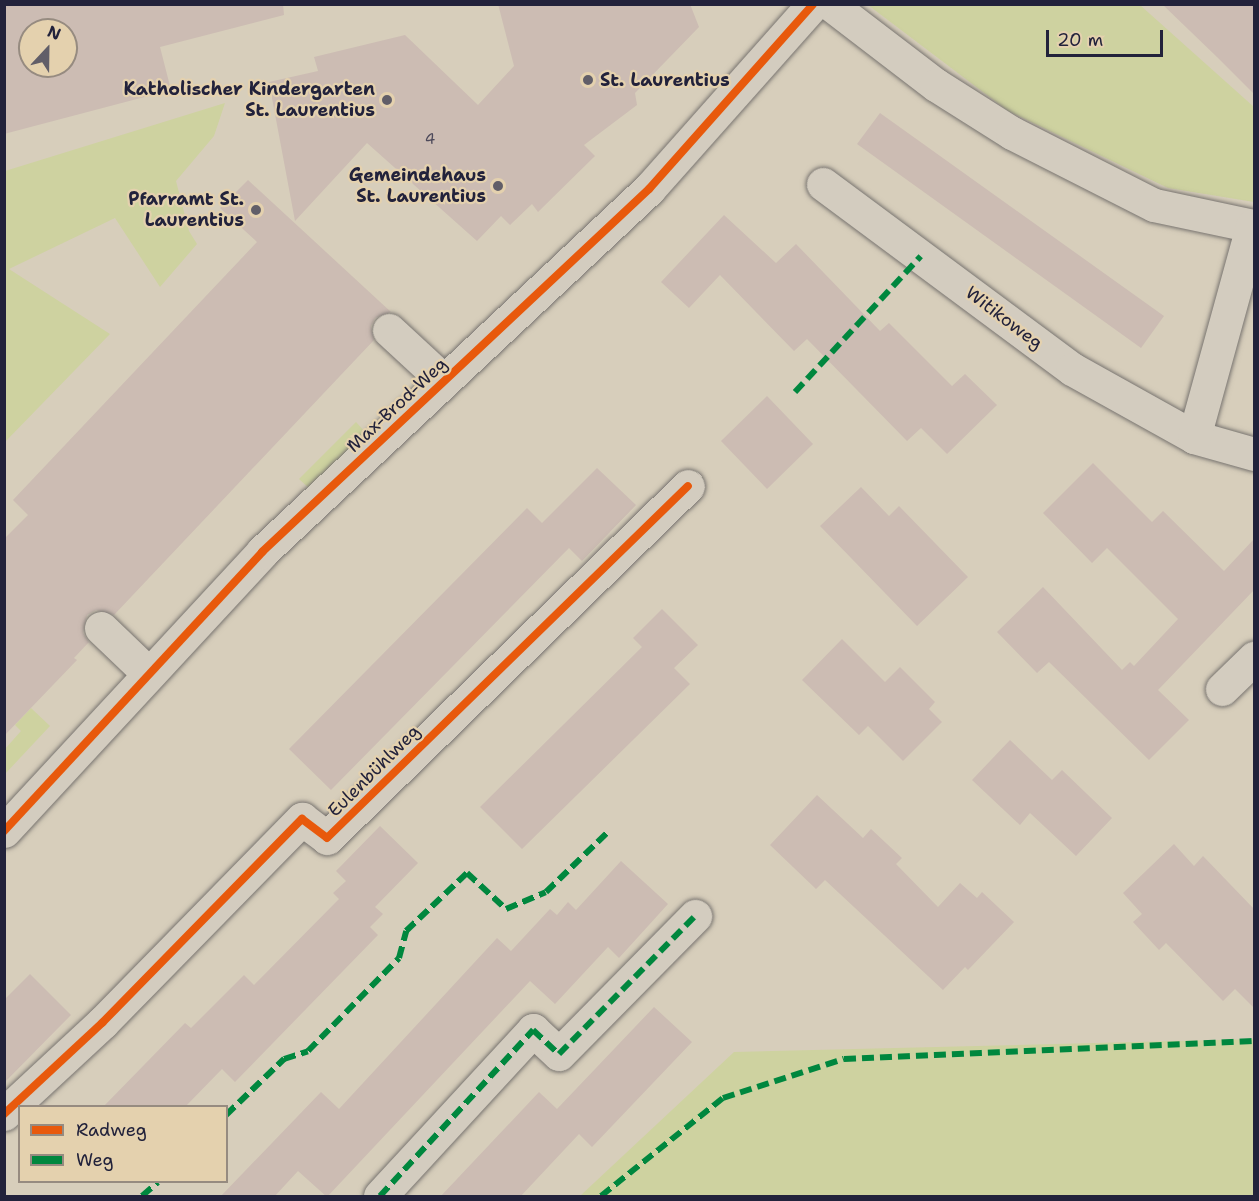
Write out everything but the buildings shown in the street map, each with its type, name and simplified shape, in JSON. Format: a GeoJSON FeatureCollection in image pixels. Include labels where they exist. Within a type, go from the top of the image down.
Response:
{"type":"FeatureCollection","features":[{"type":"Feature","properties":{"kind":"street","name":"Max-Brod-Weg"},"geometry":{"type":"LineString","coordinates":[[4,831],[262,552],[649,189],[813,4]]}},
{"type":"Feature","properties":{"kind":"street"},"geometry":{"type":"LineString","coordinates":[[830,4],[936,84],[1012,133],[1154,205],[1253,226],[1194,437]]}},
{"type":"Feature","properties":{"kind":"street","name":"Witikoweg"},"geometry":{"type":"LineString","coordinates":[[824,184],[1072,369],[1194,437],[1254,454]]}},
{"type":"Feature","properties":{"kind":"street"},"geometry":{"type":"LineString","coordinates":[[389,330],[444,381]]}},
{"type":"Feature","properties":{"kind":"street","name":"Eulenbühlweg"},"geometry":{"type":"LineString","coordinates":[[4,1114],[102,1023],[302,819],[327,838],[688,486]]}},
{"type":"Feature","properties":{"kind":"street"},"geometry":{"type":"LineString","coordinates":[[101,628],[149,674]]}},
{"type":"Feature","properties":{"kind":"street"},"geometry":{"type":"LineString","coordinates":[[1222,689],[1254,658]]}},
{"type":"Feature","properties":{"kind":"street"},"geometry":{"type":"LineString","coordinates":[[380,1197],[533,1030],[559,1054],[695,916]]}},
{"type":"Feature","properties":{"kind":"green space"},"geometry":{"type":"Polygon","coordinates":[[[868,5],[1140,5],[1254,107],[1254,202],[1168,188],[1008,111],[868,5]]]}},
{"type":"Feature","properties":{"kind":"green space"},"geometry":{"type":"Polygon","coordinates":[[[225,103],[214,136],[176,181],[189,231],[197,244],[160,287],[115,218],[9,269],[110,334],[5,442],[5,171],[225,103]]]}},
{"type":"Feature","properties":{"kind":"green space"},"geometry":{"type":"Polygon","coordinates":[[[356,422],[367,434],[311,490],[299,479],[356,422]]]}},
{"type":"Feature","properties":{"kind":"green space"},"geometry":{"type":"Polygon","coordinates":[[[31,708],[50,726],[5,774],[5,749],[21,731],[15,725],[31,708]]]}},
{"type":"Feature","properties":{"kind":"green space"},"geometry":{"type":"Polygon","coordinates":[[[1254,1039],[1254,1196],[580,1196],[734,1052],[1254,1039]]]}},
{"type":"Feature","properties":{"kind":"marked path"},"geometry":{"type":"LineString","coordinates":[[795,392],[921,256]]}},
{"type":"Feature","properties":{"kind":"marked path"},"geometry":{"type":"LineString","coordinates":[[228,1113],[284,1059],[308,1051],[399,958],[406,931],[467,873],[506,909],[546,892],[608,832]]}},
{"type":"Feature","properties":{"kind":"marked path"},"geometry":{"type":"LineString","coordinates":[[380,1196],[533,1030],[559,1054],[695,916]]}},
{"type":"Feature","properties":{"kind":"marked path"},"geometry":{"type":"LineString","coordinates":[[601,1196],[723,1098],[844,1059],[1254,1041]]}},
{"type":"Feature","properties":{"kind":"marked path"},"geometry":{"type":"LineString","coordinates":[[142,1196],[157,1183]]}},
{"type":"Feature","properties":{"kind":"cycle path"},"geometry":{"type":"LineString","coordinates":[[4,831],[262,552],[649,189],[813,4]]}},
{"type":"Feature","properties":{"kind":"cycle path"},"geometry":{"type":"LineString","coordinates":[[4,1114],[102,1023],[302,819],[327,838],[688,486]]}},
{"type":"Feature","properties":{"kind":"place","name":"St. Laurentius"},"geometry":{"type":"Point","coordinates":[588,80]}},
{"type":"Feature","properties":{"kind":"place","name":"Katholischer Kindergarten St. Laurentius"},"geometry":{"type":"Point","coordinates":[387,100]}},
{"type":"Feature","properties":{"kind":"place","name":"Gemeindehaus St. Laurentius"},"geometry":{"type":"Point","coordinates":[498,186]}},
{"type":"Feature","properties":{"kind":"place","name":"Pfarramt St. Laurentius"},"geometry":{"type":"Point","coordinates":[256,210]}}]}
